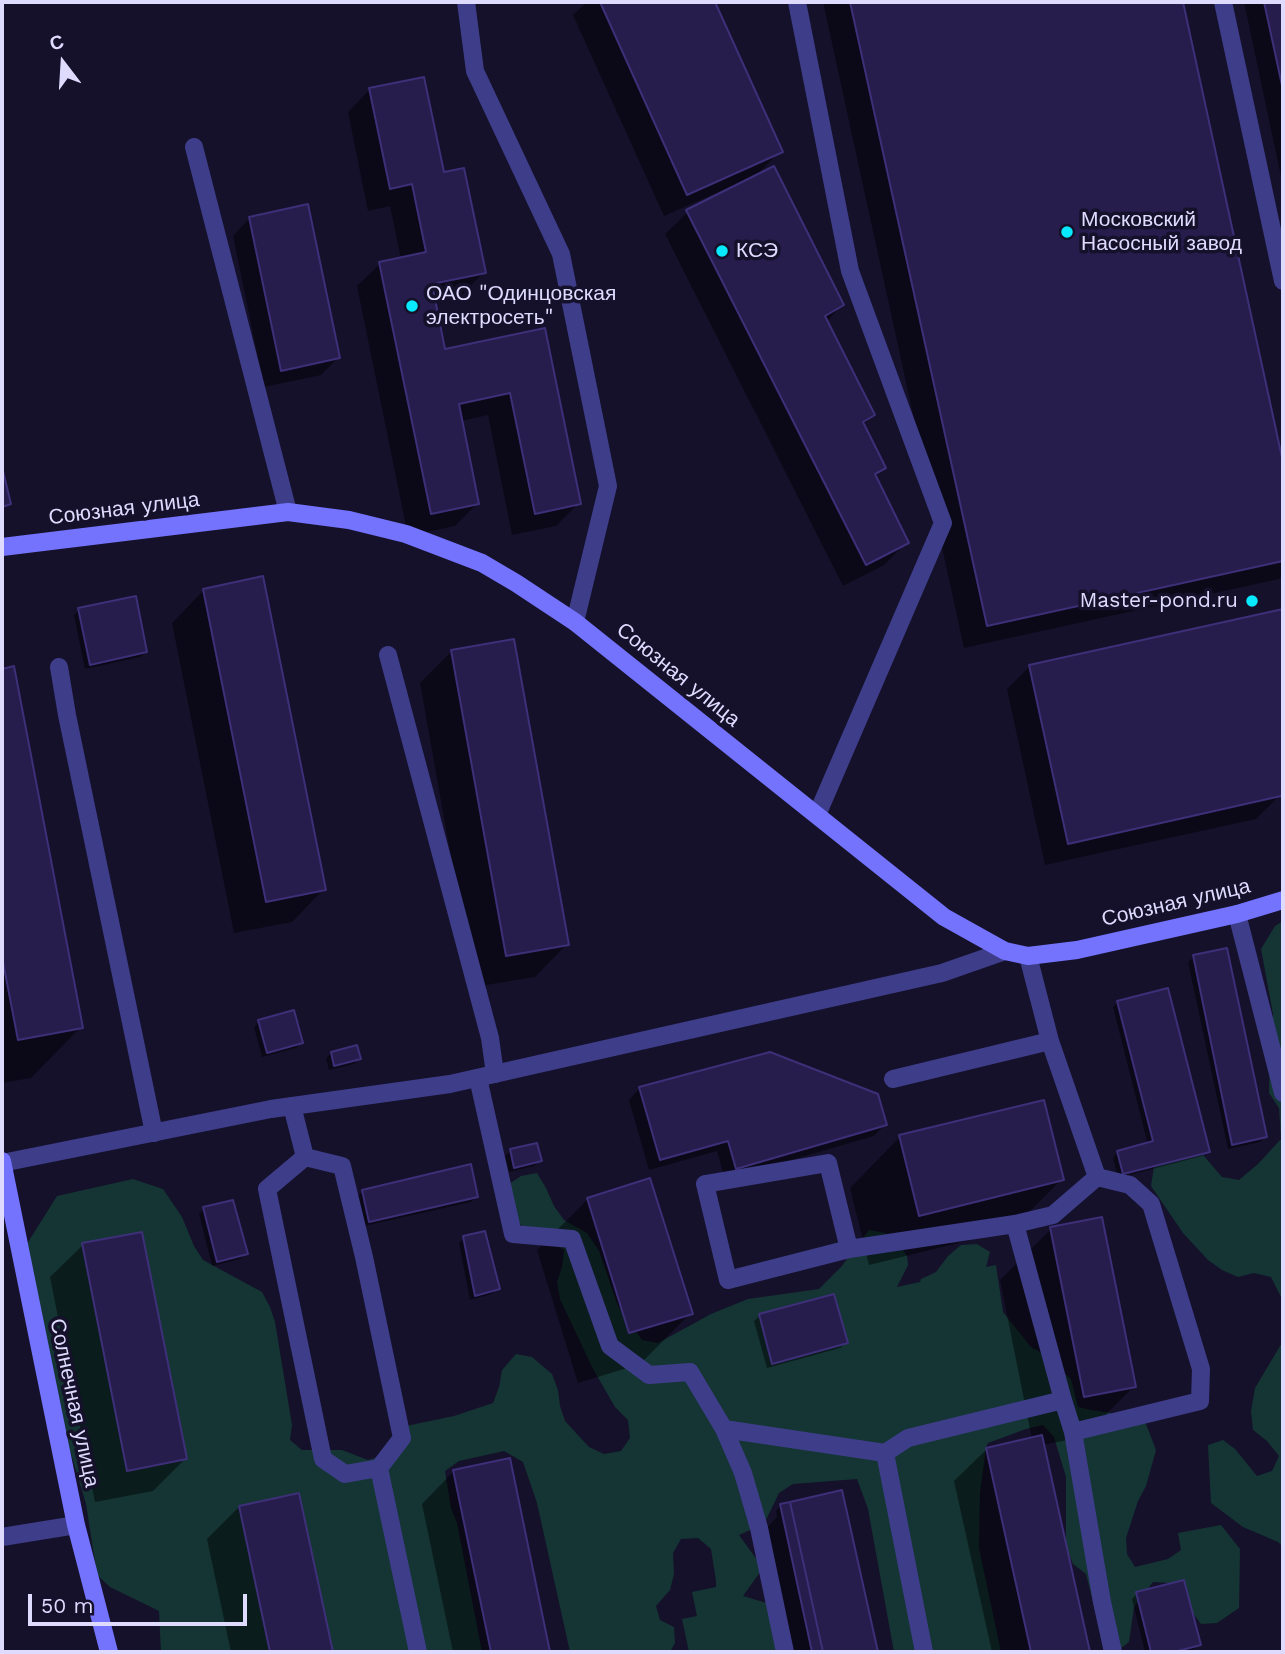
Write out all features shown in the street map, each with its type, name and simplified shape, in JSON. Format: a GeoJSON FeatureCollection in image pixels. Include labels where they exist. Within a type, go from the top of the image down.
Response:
{"type":"FeatureCollection","features":[{"type":"Feature","properties":{"kind":"street"},"geometry":{"type":"LineString","coordinates":[[466,2],[475,71],[561,254],[608,486],[575,622]]}},
{"type":"Feature","properties":{"kind":"street"},"geometry":{"type":"LineString","coordinates":[[797,2],[850,271],[943,523],[817,815]]}},
{"type":"Feature","properties":{"kind":"street"},"geometry":{"type":"LineString","coordinates":[[1223,2],[1283,281]]}},
{"type":"Feature","properties":{"kind":"street"},"geometry":{"type":"LineString","coordinates":[[194,148],[288,512]]}},
{"type":"Feature","properties":{"kind":"street","name":"Союзная улица"},"geometry":{"type":"LineString","coordinates":[[2,547],[288,512],[349,520],[406,534],[482,564],[575,622],[944,917],[1005,951],[1028,956],[1077,950],[1237,914],[1283,900]]}},
{"type":"Feature","properties":{"kind":"street"},"geometry":{"type":"LineString","coordinates":[[388,655],[490,1038],[486,1076],[513,1234],[572,1239],[610,1346],[649,1376],[690,1373],[724,1430],[743,1474],[759,1528],[785,1652]]}},
{"type":"Feature","properties":{"kind":"street"},"geometry":{"type":"LineString","coordinates":[[60,667],[67,715],[154,1133]]}},
{"type":"Feature","properties":{"kind":"street"},"geometry":{"type":"LineString","coordinates":[[1237,914],[1283,1093]]}},
{"type":"Feature","properties":{"kind":"street"},"geometry":{"type":"LineString","coordinates":[[2,1162],[292,1105],[450,1084],[943,973],[1005,951]]}},
{"type":"Feature","properties":{"kind":"street"},"geometry":{"type":"LineString","coordinates":[[1028,956],[1050,1041],[1097,1178]]}},
{"type":"Feature","properties":{"kind":"street"},"geometry":{"type":"LineString","coordinates":[[893,1079],[1050,1041]]}},
{"type":"Feature","properties":{"kind":"street"},"geometry":{"type":"LineString","coordinates":[[292,1105],[305,1157]]}},
{"type":"Feature","properties":{"kind":"street"},"geometry":{"type":"LineString","coordinates":[[305,1157],[342,1166],[365,1257],[402,1438],[379,1468],[345,1474],[323,1459],[267,1189],[305,1157]]}},
{"type":"Feature","properties":{"kind":"street","name":"Солнечная улица"},"geometry":{"type":"LineString","coordinates":[[2,1162],[76,1525],[109,1652]]}},
{"type":"Feature","properties":{"kind":"street"},"geometry":{"type":"LineString","coordinates":[[849,1249],[828,1163],[705,1184],[728,1280],[849,1249],[1015,1224],[1053,1215],[1097,1178]]}},
{"type":"Feature","properties":{"kind":"street"},"geometry":{"type":"LineString","coordinates":[[1073,1432],[1200,1401],[1201,1369],[1151,1204],[1129,1185],[1097,1178]]}},
{"type":"Feature","properties":{"kind":"street"},"geometry":{"type":"LineString","coordinates":[[1015,1224],[1073,1432],[1113,1652]]}},
{"type":"Feature","properties":{"kind":"street"},"geometry":{"type":"LineString","coordinates":[[724,1430],[885,1453],[908,1438],[1063,1400]]}},
{"type":"Feature","properties":{"kind":"street"},"geometry":{"type":"LineString","coordinates":[[885,1453],[923,1652]]}},
{"type":"Feature","properties":{"kind":"street"},"geometry":{"type":"LineString","coordinates":[[379,1468],[418,1652]]}},
{"type":"Feature","properties":{"kind":"street"},"geometry":{"type":"LineString","coordinates":[[2,1537],[76,1525]]}},
{"type":"Feature","properties":{"kind":"green space"},"geometry":{"type":"Polygon","coordinates":[[[1283,921],[1283,1301],[1271,1277],[1254,1273],[1238,1277],[1208,1260],[1183,1233],[1151,1186],[1159,1134],[1198,1149],[1222,1177],[1239,1180],[1281,1139],[1279,1108],[1269,1093],[1273,1014],[1261,949],[1275,926],[1283,921]]]}},
{"type":"Feature","properties":{"kind":"green space"},"geometry":{"type":"Polygon","coordinates":[[[537,1173],[564,1220],[587,1233],[599,1251],[618,1306],[642,1340],[658,1343],[711,1314],[748,1299],[819,1289],[841,1267],[869,1230],[885,1233],[898,1242],[907,1256],[908,1265],[897,1287],[920,1282],[936,1272],[961,1245],[977,1244],[990,1252],[986,1267],[996,1265],[1003,1312],[1031,1347],[1047,1356],[1071,1379],[1078,1407],[1144,1419],[1156,1450],[1146,1486],[1126,1538],[1127,1554],[1135,1567],[1168,1559],[1181,1550],[1178,1533],[1221,1525],[1240,1549],[1239,1608],[1217,1623],[1201,1624],[1170,1583],[1153,1582],[1134,1607],[1129,1642],[1116,1652],[1098,1622],[1086,1574],[1073,1564],[1066,1547],[1066,1477],[1054,1437],[1043,1425],[988,1443],[986,1448],[980,1493],[979,1548],[1001,1652],[894,1652],[868,1509],[857,1479],[793,1484],[779,1493],[764,1524],[739,1535],[763,1568],[743,1596],[773,1605],[779,1652],[689,1652],[682,1619],[697,1616],[692,1592],[716,1587],[711,1549],[698,1538],[681,1539],[673,1553],[674,1574],[670,1590],[656,1606],[660,1620],[674,1627],[675,1643],[670,1652],[570,1652],[537,1503],[523,1462],[504,1451],[459,1461],[445,1471],[482,1652],[161,1652],[159,1611],[110,1587],[97,1575],[86,1504],[63,1427],[25,1247],[57,1196],[133,1179],[163,1189],[182,1217],[203,1260],[262,1292],[270,1307],[275,1322],[292,1425],[290,1440],[302,1450],[342,1450],[368,1460],[388,1454],[406,1426],[454,1416],[493,1403],[502,1370],[516,1354],[532,1357],[552,1374],[565,1421],[589,1447],[604,1454],[621,1451],[630,1438],[628,1420],[615,1407],[592,1367],[560,1299],[557,1282],[564,1250],[532,1236],[519,1223],[506,1186],[521,1176],[537,1173]]]}},
{"type":"Feature","properties":{"kind":"green space"},"geometry":{"type":"Polygon","coordinates":[[[1283,1341],[1283,1547],[1278,1542],[1243,1527],[1211,1503],[1208,1445],[1223,1440],[1235,1449],[1257,1476],[1272,1471],[1279,1456],[1267,1441],[1253,1430],[1251,1411],[1255,1388],[1283,1341]]]}},
{"type":"Feature","properties":{"kind":"building"},"geometry":{"type":"Polygon","coordinates":[[[600,2],[715,2],[783,152],[687,195],[600,2]]]}},
{"type":"Feature","properties":{"kind":"building","name":"Московский Насосный завод"},"geometry":{"type":"Polygon","coordinates":[[[850,2],[1183,2],[1283,462],[1283,561],[987,626],[850,2]]]}},
{"type":"Feature","properties":{"kind":"building"},"geometry":{"type":"Polygon","coordinates":[[[1264,2],[1283,2],[1283,90],[1264,2]]]}},
{"type":"Feature","properties":{"kind":"building","name":"ОАО \"Одинцовская электросеть\""},"geometry":{"type":"Polygon","coordinates":[[[424,77],[444,172],[464,168],[486,273],[432,284],[445,349],[545,328],[581,504],[535,514],[510,393],[459,404],[479,504],[431,514],[379,262],[426,252],[412,184],[390,189],[369,88],[424,77]]]}},
{"type":"Feature","properties":{"kind":"building"},"geometry":{"type":"Polygon","coordinates":[[[774,166],[844,305],[825,316],[875,415],[863,422],[886,468],[875,474],[909,543],[866,565],[686,210],[774,166]]]}},
{"type":"Feature","properties":{"kind":"building"},"geometry":{"type":"Polygon","coordinates":[[[308,204],[340,358],[281,371],[249,217],[308,204]]]}},
{"type":"Feature","properties":{"kind":"building"},"geometry":{"type":"Polygon","coordinates":[[[2,467],[11,504],[2,507],[2,467]]]}},
{"type":"Feature","properties":{"kind":"building"},"geometry":{"type":"Polygon","coordinates":[[[263,576],[326,890],[266,902],[203,589],[263,576]]]}},
{"type":"Feature","properties":{"kind":"building"},"geometry":{"type":"Polygon","coordinates":[[[136,596],[147,652],[90,665],[78,608],[136,596]]]}},
{"type":"Feature","properties":{"kind":"building"},"geometry":{"type":"Polygon","coordinates":[[[1283,609],[1281,796],[1068,844],[1029,665],[1283,609]]]}},
{"type":"Feature","properties":{"kind":"building"},"geometry":{"type":"Polygon","coordinates":[[[514,639],[569,945],[506,956],[451,650],[514,639]]]}},
{"type":"Feature","properties":{"kind":"building"},"geometry":{"type":"Polygon","coordinates":[[[14,666],[83,1028],[18,1040],[2,957],[2,669],[14,666]]]}},
{"type":"Feature","properties":{"kind":"building"},"geometry":{"type":"Polygon","coordinates":[[[1227,948],[1267,1137],[1232,1145],[1193,955],[1227,948]]]}},
{"type":"Feature","properties":{"kind":"building"},"geometry":{"type":"Polygon","coordinates":[[[1168,988],[1210,1152],[1123,1174],[1117,1151],[1153,1141],[1117,1001],[1168,988]]]}},
{"type":"Feature","properties":{"kind":"building"},"geometry":{"type":"Polygon","coordinates":[[[294,1010],[303,1043],[267,1053],[258,1020],[294,1010]]]}},
{"type":"Feature","properties":{"kind":"building"},"geometry":{"type":"Polygon","coordinates":[[[357,1045],[361,1059],[334,1066],[331,1052],[357,1045]]]}},
{"type":"Feature","properties":{"kind":"building"},"geometry":{"type":"Polygon","coordinates":[[[770,1052],[878,1094],[887,1125],[736,1169],[728,1141],[660,1160],[639,1087],[770,1052]]]}},
{"type":"Feature","properties":{"kind":"building"},"geometry":{"type":"Polygon","coordinates":[[[1044,1100],[1064,1180],[919,1216],[899,1135],[1044,1100]]]}},
{"type":"Feature","properties":{"kind":"building"},"geometry":{"type":"Polygon","coordinates":[[[537,1143],[542,1161],[514,1168],[510,1149],[537,1143]]]}},
{"type":"Feature","properties":{"kind":"building"},"geometry":{"type":"Polygon","coordinates":[[[471,1164],[478,1197],[369,1222],[362,1190],[471,1164]]]}},
{"type":"Feature","properties":{"kind":"building"},"geometry":{"type":"Polygon","coordinates":[[[650,1178],[693,1314],[629,1333],[587,1198],[650,1178]]]}},
{"type":"Feature","properties":{"kind":"building"},"geometry":{"type":"Polygon","coordinates":[[[233,1200],[248,1254],[217,1262],[203,1207],[233,1200]]]}},
{"type":"Feature","properties":{"kind":"building"},"geometry":{"type":"Polygon","coordinates":[[[1102,1217],[1136,1387],[1084,1397],[1050,1227],[1102,1217]]]}},
{"type":"Feature","properties":{"kind":"building"},"geometry":{"type":"Polygon","coordinates":[[[485,1231],[500,1289],[475,1296],[463,1236],[485,1231]]]}},
{"type":"Feature","properties":{"kind":"building"},"geometry":{"type":"Polygon","coordinates":[[[142,1232],[187,1459],[127,1471],[82,1243],[142,1232]]]}},
{"type":"Feature","properties":{"kind":"building"},"geometry":{"type":"Polygon","coordinates":[[[834,1294],[848,1343],[772,1364],[759,1314],[834,1294]]]}},
{"type":"Feature","properties":{"kind":"building"},"geometry":{"type":"Polygon","coordinates":[[[1042,1435],[1090,1652],[1031,1652],[986,1448],[1042,1435]]]}},
{"type":"Feature","properties":{"kind":"building"},"geometry":{"type":"Polygon","coordinates":[[[510,1458],[550,1652],[491,1652],[453,1470],[510,1458]]]}},
{"type":"Feature","properties":{"kind":"building"},"geometry":{"type":"Polygon","coordinates":[[[842,1490],[878,1652],[823,1652],[790,1502],[842,1490]]]}},
{"type":"Feature","properties":{"kind":"building"},"geometry":{"type":"Polygon","coordinates":[[[299,1493],[333,1652],[270,1652],[239,1506],[299,1493]]]}},
{"type":"Feature","properties":{"kind":"building"},"geometry":{"type":"Polygon","coordinates":[[[790,1502],[823,1652],[812,1652],[780,1504],[790,1502]]]}},
{"type":"Feature","properties":{"kind":"building"},"geometry":{"type":"Polygon","coordinates":[[[1184,1580],[1201,1645],[1174,1652],[1151,1652],[1136,1592],[1184,1580]]]}},
{"type":"Feature","properties":{"kind":"place","name":"Московский Насосный завод"},"geometry":{"type":"Point","coordinates":[1067,232]}},
{"type":"Feature","properties":{"kind":"place","name":"КСЭ"},"geometry":{"type":"Point","coordinates":[722,251]}},
{"type":"Feature","properties":{"kind":"place","name":"ОАО \"Одинцовская электросеть\""},"geometry":{"type":"Point","coordinates":[412,306]}},
{"type":"Feature","properties":{"kind":"place","name":"Master-pond.ru"},"geometry":{"type":"Point","coordinates":[1252,601]}}]}
